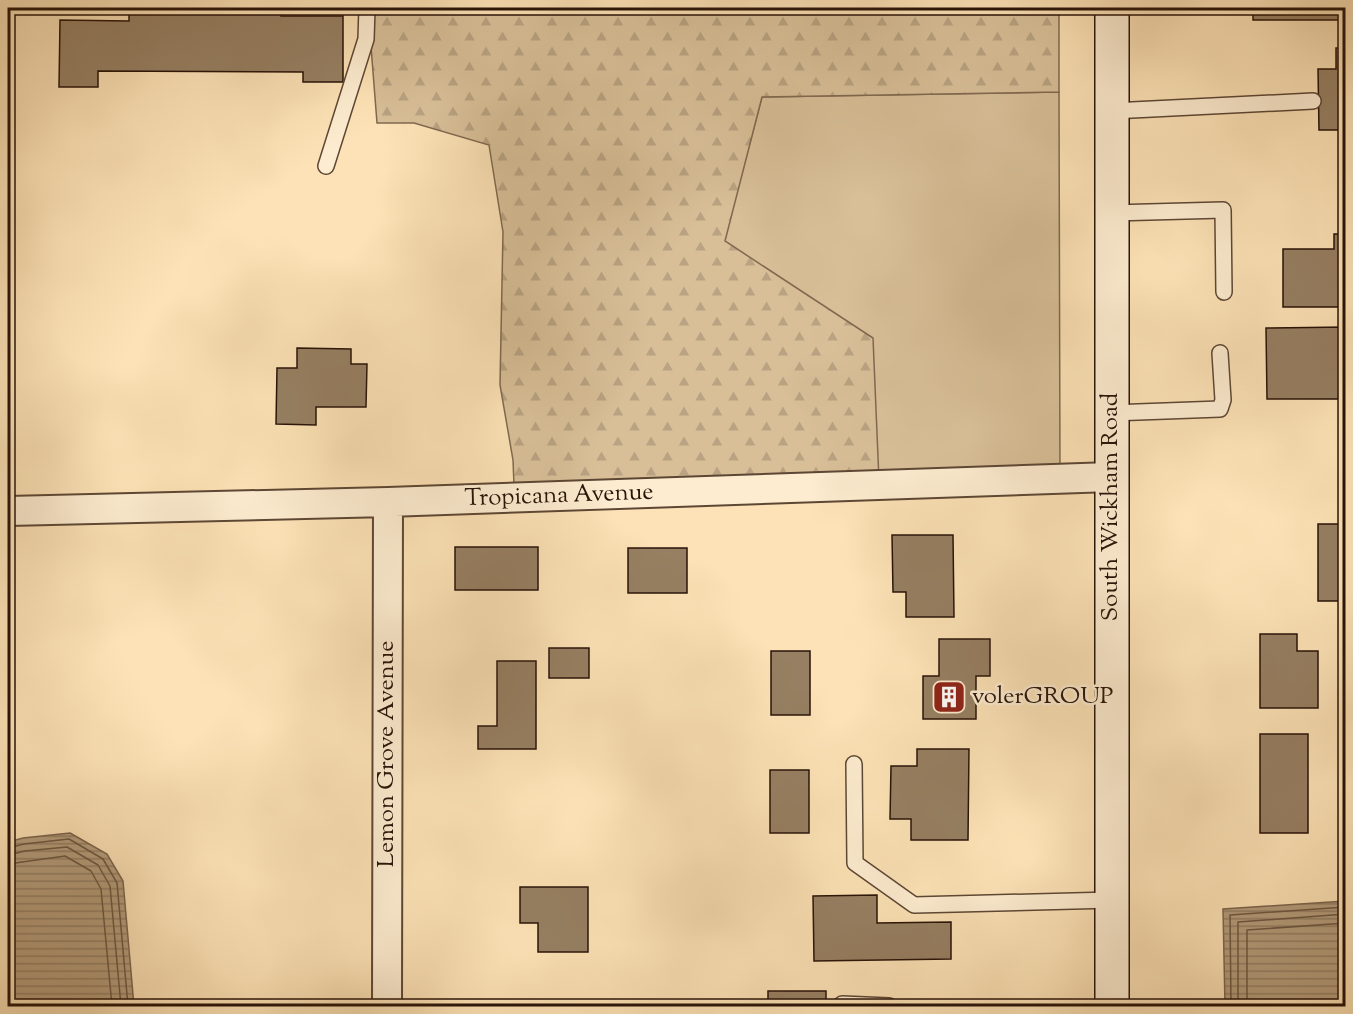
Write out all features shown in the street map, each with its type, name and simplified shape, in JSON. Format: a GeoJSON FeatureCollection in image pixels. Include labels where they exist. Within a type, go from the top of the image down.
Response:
{"type":"FeatureCollection","features":[{"type":"Feature","properties":{"kind":"main road","name":"South Wickham Road"},"geometry":{"type":"LineString","coordinates":[[1112,8],[1112,1006]]}},
{"type":"Feature","properties":{"kind":"street","name":"Tropicana Avenue"},"geometry":{"type":"LineString","coordinates":[[8,511],[388,502],[1111,477]]}},
{"type":"Feature","properties":{"kind":"street","name":"Lemon Grove Avenue"},"geometry":{"type":"LineString","coordinates":[[387,1006],[388,502]]}},
{"type":"Feature","properties":{"kind":"lane"},"geometry":{"type":"LineString","coordinates":[[326,166],[366,39],[368,8]]}},
{"type":"Feature","properties":{"kind":"lane"},"geometry":{"type":"LineString","coordinates":[[1112,111],[1313,101]]}},
{"type":"Feature","properties":{"kind":"lane"},"geometry":{"type":"LineString","coordinates":[[1112,213],[1223,210],[1224,292]]}},
{"type":"Feature","properties":{"kind":"lane"},"geometry":{"type":"LineString","coordinates":[[1111,413],[1220,409],[1223,400],[1220,353]]}},
{"type":"Feature","properties":{"kind":"lane"},"geometry":{"type":"LineString","coordinates":[[854,764],[855,863],[914,905],[1112,900]]}},
{"type":"Feature","properties":{"kind":"lane"},"geometry":{"type":"LineString","coordinates":[[842,1006],[842,1004],[889,1006]]}},
{"type":"Feature","properties":{"kind":"green space"},"geometry":{"type":"Polygon","coordinates":[[[368,8],[1059,8],[1059,92],[762,97],[725,241],[873,338],[879,481],[514,486],[513,460],[500,385],[503,232],[489,145],[414,123],[377,123],[368,8]]]}},
{"type":"Feature","properties":{"kind":"green space"},"geometry":{"type":"Polygon","coordinates":[[[1059,92],[1060,479],[879,481],[724,241],[762,97],[1059,92]]]}},
{"type":"Feature","properties":{"kind":"water"},"geometry":{"type":"Polygon","coordinates":[[[70,833],[107,854],[123,881],[134,1006],[8,1006],[8,842],[23,838],[70,833]]]}},
{"type":"Feature","properties":{"kind":"water"},"geometry":{"type":"Polygon","coordinates":[[[1345,901],[1345,1006],[1225,1006],[1223,909],[1345,901]]]}},
{"type":"Feature","properties":{"kind":"building"},"geometry":{"type":"Polygon","coordinates":[[[129,8],[281,8],[281,16],[343,16],[343,82],[303,82],[303,72],[98,71],[98,87],[59,87],[60,20],[129,21],[129,8]]]}},
{"type":"Feature","properties":{"kind":"building"},"geometry":{"type":"Polygon","coordinates":[[[1253,8],[1346,8],[1346,20],[1253,20],[1253,8]]]}},
{"type":"Feature","properties":{"kind":"building"},"geometry":{"type":"Polygon","coordinates":[[[1336,48],[1346,48],[1346,130],[1319,130],[1318,69],[1336,69],[1336,48]]]}},
{"type":"Feature","properties":{"kind":"building"},"geometry":{"type":"Polygon","coordinates":[[[1334,234],[1346,234],[1346,307],[1283,307],[1283,249],[1334,249],[1334,234]]]}},
{"type":"Feature","properties":{"kind":"building"},"geometry":{"type":"Polygon","coordinates":[[[1346,327],[1346,399],[1267,399],[1266,328],[1346,327]]]}},
{"type":"Feature","properties":{"kind":"building"},"geometry":{"type":"Polygon","coordinates":[[[297,348],[351,349],[351,364],[367,364],[366,407],[316,407],[316,425],[276,424],[277,368],[297,368],[297,348]]]}},
{"type":"Feature","properties":{"kind":"building"},"geometry":{"type":"Polygon","coordinates":[[[1318,524],[1343,524],[1343,601],[1318,601],[1318,524]]]}},
{"type":"Feature","properties":{"kind":"building"},"geometry":{"type":"Polygon","coordinates":[[[892,535],[953,535],[954,617],[906,617],[906,592],[893,592],[892,535]]]}},
{"type":"Feature","properties":{"kind":"building"},"geometry":{"type":"Polygon","coordinates":[[[455,547],[538,547],[538,590],[455,590],[455,547]]]}},
{"type":"Feature","properties":{"kind":"building"},"geometry":{"type":"Polygon","coordinates":[[[628,548],[687,548],[687,593],[628,593],[628,548]]]}},
{"type":"Feature","properties":{"kind":"building"},"geometry":{"type":"Polygon","coordinates":[[[1260,634],[1297,634],[1297,651],[1318,651],[1318,708],[1260,708],[1260,634]]]}},
{"type":"Feature","properties":{"kind":"building","name":"volerGROUP"},"geometry":{"type":"Polygon","coordinates":[[[939,639],[990,639],[990,676],[976,676],[976,719],[923,719],[923,676],[939,676],[939,639]]]}},
{"type":"Feature","properties":{"kind":"building"},"geometry":{"type":"Polygon","coordinates":[[[549,648],[589,648],[589,678],[549,678],[549,648]]]}},
{"type":"Feature","properties":{"kind":"building"},"geometry":{"type":"Polygon","coordinates":[[[771,651],[810,651],[810,715],[771,715],[771,651]]]}},
{"type":"Feature","properties":{"kind":"building"},"geometry":{"type":"Polygon","coordinates":[[[497,661],[536,661],[536,749],[478,749],[478,726],[497,726],[497,661]]]}},
{"type":"Feature","properties":{"kind":"building"},"geometry":{"type":"Polygon","coordinates":[[[1260,734],[1308,734],[1308,833],[1260,833],[1260,734]]]}},
{"type":"Feature","properties":{"kind":"building"},"geometry":{"type":"Polygon","coordinates":[[[917,749],[969,749],[968,840],[911,840],[911,819],[890,819],[891,766],[917,766],[917,749]]]}},
{"type":"Feature","properties":{"kind":"building"},"geometry":{"type":"Polygon","coordinates":[[[770,770],[809,770],[809,833],[770,833],[770,770]]]}},
{"type":"Feature","properties":{"kind":"building"},"geometry":{"type":"Polygon","coordinates":[[[520,887],[588,887],[588,952],[538,952],[538,923],[520,923],[520,887]]]}},
{"type":"Feature","properties":{"kind":"building"},"geometry":{"type":"Polygon","coordinates":[[[877,895],[877,923],[951,922],[951,959],[814,961],[813,896],[877,895]]]}},
{"type":"Feature","properties":{"kind":"building"},"geometry":{"type":"Polygon","coordinates":[[[768,991],[826,991],[826,1006],[768,1006],[768,991]]]}},
{"type":"Feature","properties":{"kind":"place","name":"volerGROUP"},"geometry":{"type":"Point","coordinates":[949,697]}}]}
